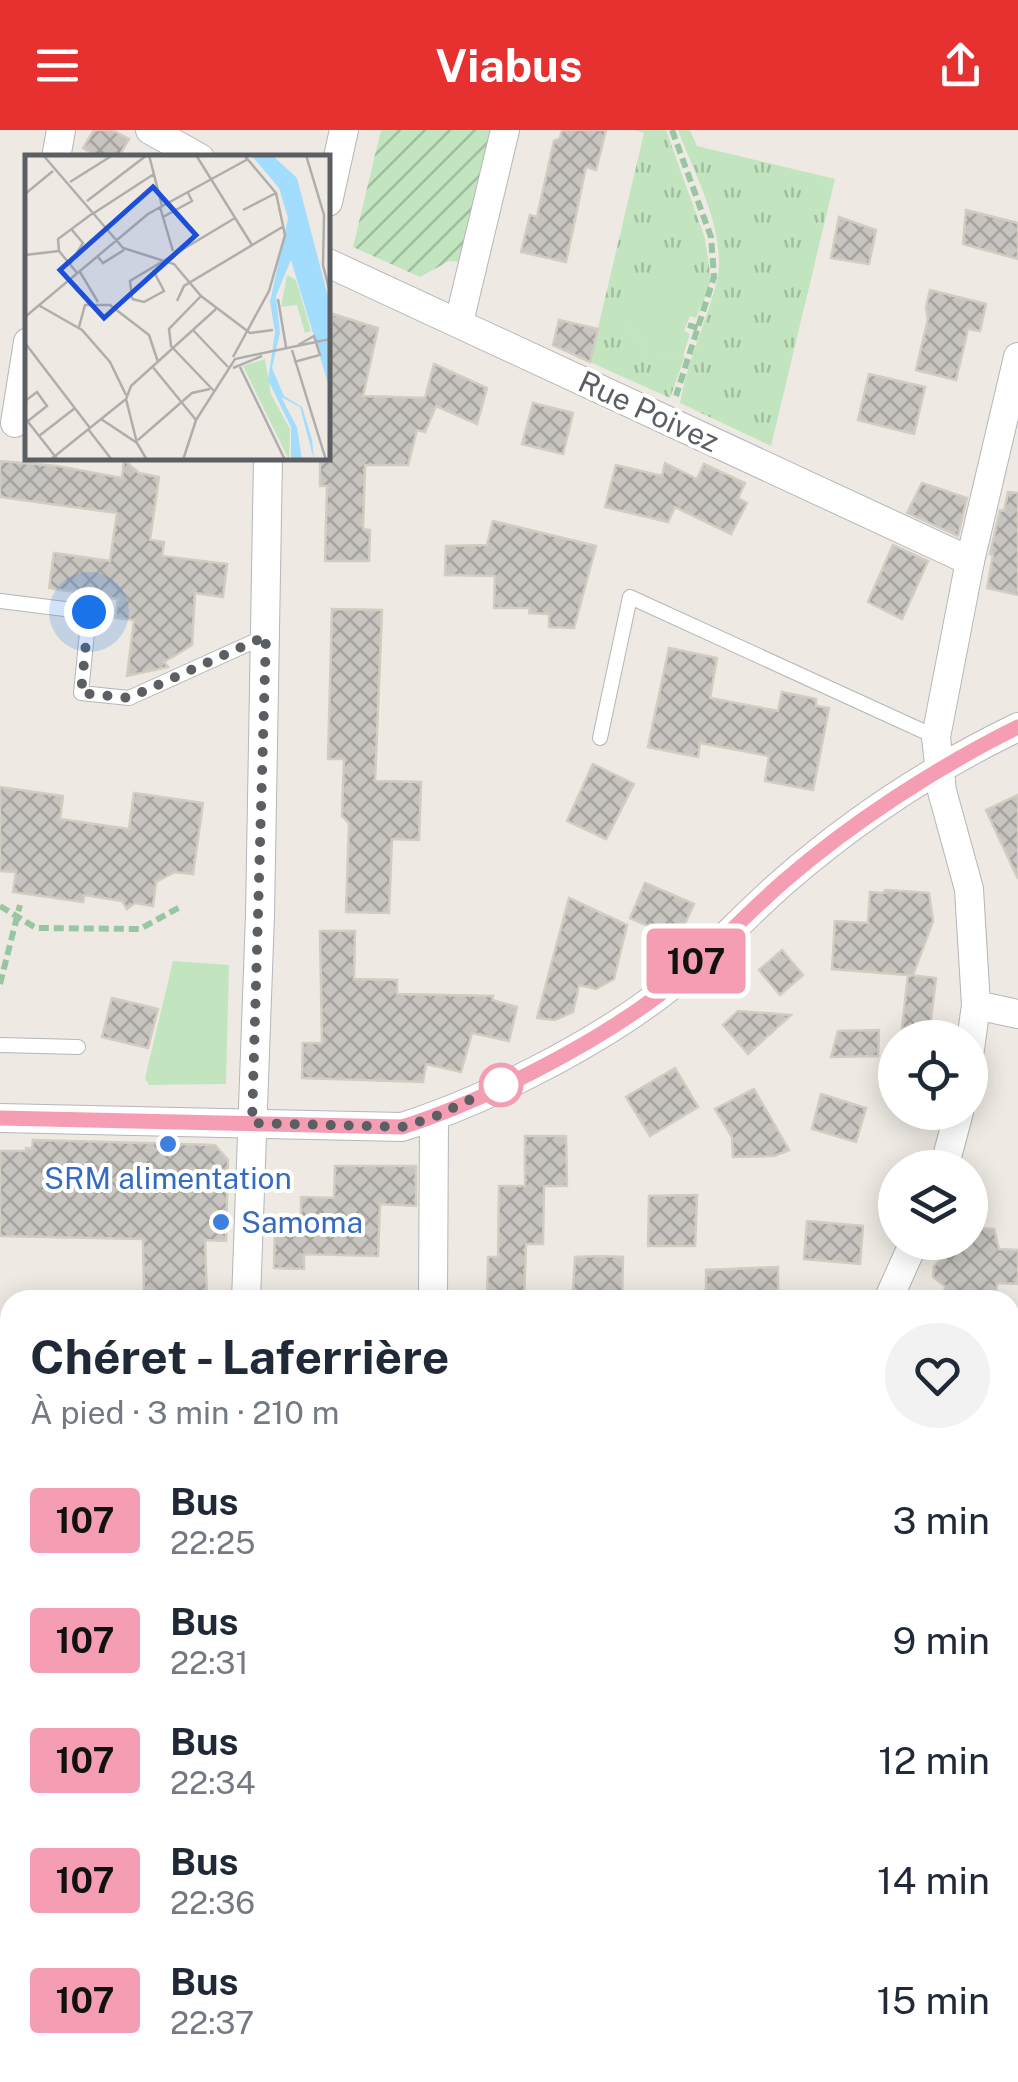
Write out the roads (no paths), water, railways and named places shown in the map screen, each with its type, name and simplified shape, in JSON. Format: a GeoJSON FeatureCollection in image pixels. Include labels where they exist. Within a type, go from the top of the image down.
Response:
{"type":"FeatureCollection","features":[{"type":"Feature","properties":{"kind":"street"},"geometry":{"type":"LineString","coordinates":[[56,155],[60,130]]}},
{"type":"Feature","properties":{"kind":"street"},"geometry":{"type":"LineString","coordinates":[[150,130],[195,155]]}},
{"type":"Feature","properties":{"kind":"street"},"geometry":{"type":"LineString","coordinates":[[330,193],[344,130]]}},
{"type":"Feature","properties":{"kind":"street"},"geometry":{"type":"LineString","coordinates":[[459,322],[505,130]]}},
{"type":"Feature","properties":{"kind":"street","name":"Rue Poivez"},"geometry":{"type":"LineString","coordinates":[[330,264],[970,561]]}},
{"type":"Feature","properties":{"kind":"street"},"geometry":{"type":"LineString","coordinates":[[974,1020],[969,889],[942,791],[936,736],[970,561],[1018,356]]}},
{"type":"Feature","properties":{"kind":"street"},"geometry":{"type":"LineString","coordinates":[[14,423],[25,359]]}},
{"type":"Feature","properties":{"kind":"street"},"geometry":{"type":"LineString","coordinates":[[246,1290],[266,636],[260,460]]}},
{"type":"Feature","properties":{"kind":"street"},"geometry":{"type":"LineString","coordinates":[[0,1118],[402,1127],[434,1117],[574,1048],[659,995],[787,879],[895,798],[1018,727]]}},
{"type":"Feature","properties":{"kind":"street"},"geometry":{"type":"LineString","coordinates":[[976,1005],[1018,1014]]}},
{"type":"Feature","properties":{"kind":"street"},"geometry":{"type":"LineString","coordinates":[[433,1290],[434,1117]]}},
{"type":"Feature","properties":{"kind":"street"},"geometry":{"type":"LineString","coordinates":[[892,1290],[906,1260]]}},
{"type":"Feature","properties":{"kind":"lane"},"geometry":{"type":"LineString","coordinates":[[600,738],[630,598],[936,736]]}},
{"type":"Feature","properties":{"kind":"lane"},"geometry":{"type":"LineString","coordinates":[[0,601],[89,612],[81,693],[129,698],[266,636]]}},
{"type":"Feature","properties":{"kind":"lane"},"geometry":{"type":"LineString","coordinates":[[0,1045],[78,1047]]}},
{"type":"Feature","properties":{"kind":"place","name":"SRM alimentation"},"geometry":{"type":"Point","coordinates":[168,1144]}},
{"type":"Feature","properties":{"kind":"place","name":"Samoma"},"geometry":{"type":"Point","coordinates":[221,1222]}}]}
